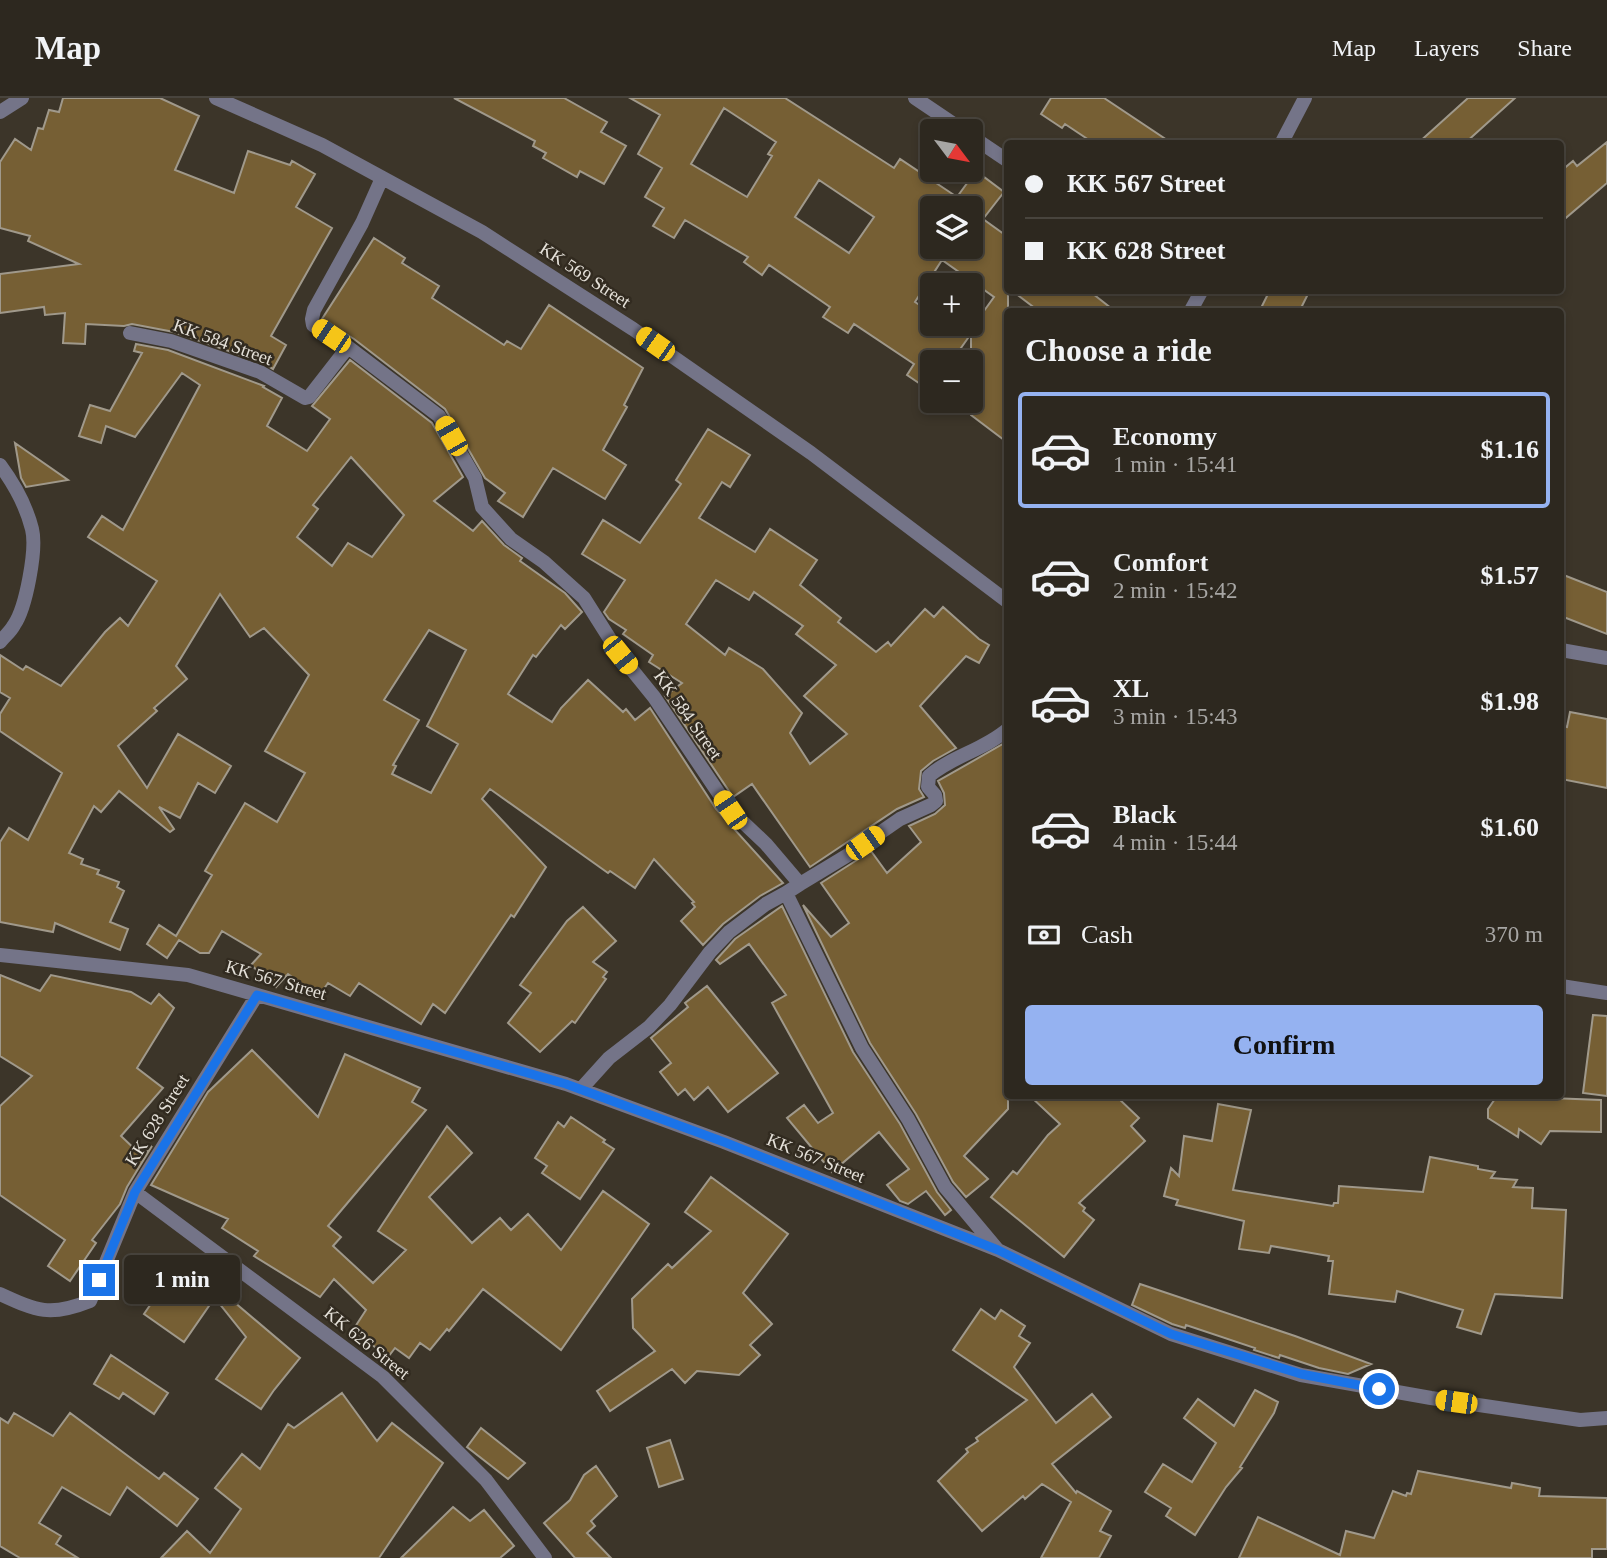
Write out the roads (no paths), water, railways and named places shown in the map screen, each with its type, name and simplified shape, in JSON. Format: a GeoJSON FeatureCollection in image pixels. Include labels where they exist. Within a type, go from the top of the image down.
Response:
{"type":"FeatureCollection","features":[{"type":"Feature","properties":{"kind":"street"},"geometry":{"type":"LineString","coordinates":[[0,112],[22,98]]}},
{"type":"Feature","properties":{"kind":"street","name":"KK 569 Street"},"geometry":{"type":"LineString","coordinates":[[216,98],[322,145],[482,232],[633,329],[811,453],[1004,599]]}},
{"type":"Feature","properties":{"kind":"street"},"geometry":{"type":"LineString","coordinates":[[915,98],[946,119]]}},
{"type":"Feature","properties":{"kind":"street"},"geometry":{"type":"LineString","coordinates":[[1283,140],[1305,98]]}},
{"type":"Feature","properties":{"kind":"street"},"geometry":{"type":"LineString","coordinates":[[984,145],[1004,158]]}},
{"type":"Feature","properties":{"kind":"street"},"geometry":{"type":"LineString","coordinates":[[348,347],[313,324],[312,319],[314,310],[362,223],[382,178]]}},
{"type":"Feature","properties":{"kind":"street","name":"KK 584 Street"},"geometry":{"type":"LineString","coordinates":[[130,333],[171,341],[260,372],[305,398],[309,397],[348,347],[439,416],[475,478],[482,507],[511,539],[544,562],[584,598],[620,655],[654,697],[730,810],[766,844],[800,884]]}},
{"type":"Feature","properties":{"kind":"street"},"geometry":{"type":"LineString","coordinates":[[0,465],[15,485],[32,531],[31,570],[24,599],[15,624],[0,642]]}},
{"type":"Feature","properties":{"kind":"street"},"geometry":{"type":"LineString","coordinates":[[1564,651],[1607,658]]}},
{"type":"Feature","properties":{"kind":"street"},"geometry":{"type":"LineString","coordinates":[[581,1089],[609,1058],[649,1027],[670,1005],[710,952],[729,932],[766,904],[848,855],[900,819],[931,806],[936,801],[935,795],[928,787],[929,776],[945,764],[984,746],[1004,732]]}},
{"type":"Feature","properties":{"kind":"street"},"geometry":{"type":"LineString","coordinates":[[786,893],[862,1048],[908,1119],[945,1187],[998,1250]]}},
{"type":"Feature","properties":{"kind":"street","name":"KK 567 Street"},"geometry":{"type":"LineString","coordinates":[[0,955],[188,975],[581,1089],[998,1250],[1171,1334],[1301,1374],[1431,1398],[1580,1420],[1607,1418]]}},
{"type":"Feature","properties":{"kind":"street"},"geometry":{"type":"LineString","coordinates":[[1564,986],[1607,993]]}},
{"type":"Feature","properties":{"kind":"street","name":"KK 628 Street"},"geometry":{"type":"LineString","coordinates":[[0,1294],[32,1309],[67,1310],[90,1301],[135,1192],[257,995]]}},
{"type":"Feature","properties":{"kind":"street","name":"KK 626 Street"},"geometry":{"type":"LineString","coordinates":[[135,1192],[383,1377],[486,1480],[545,1558]]}}]}
